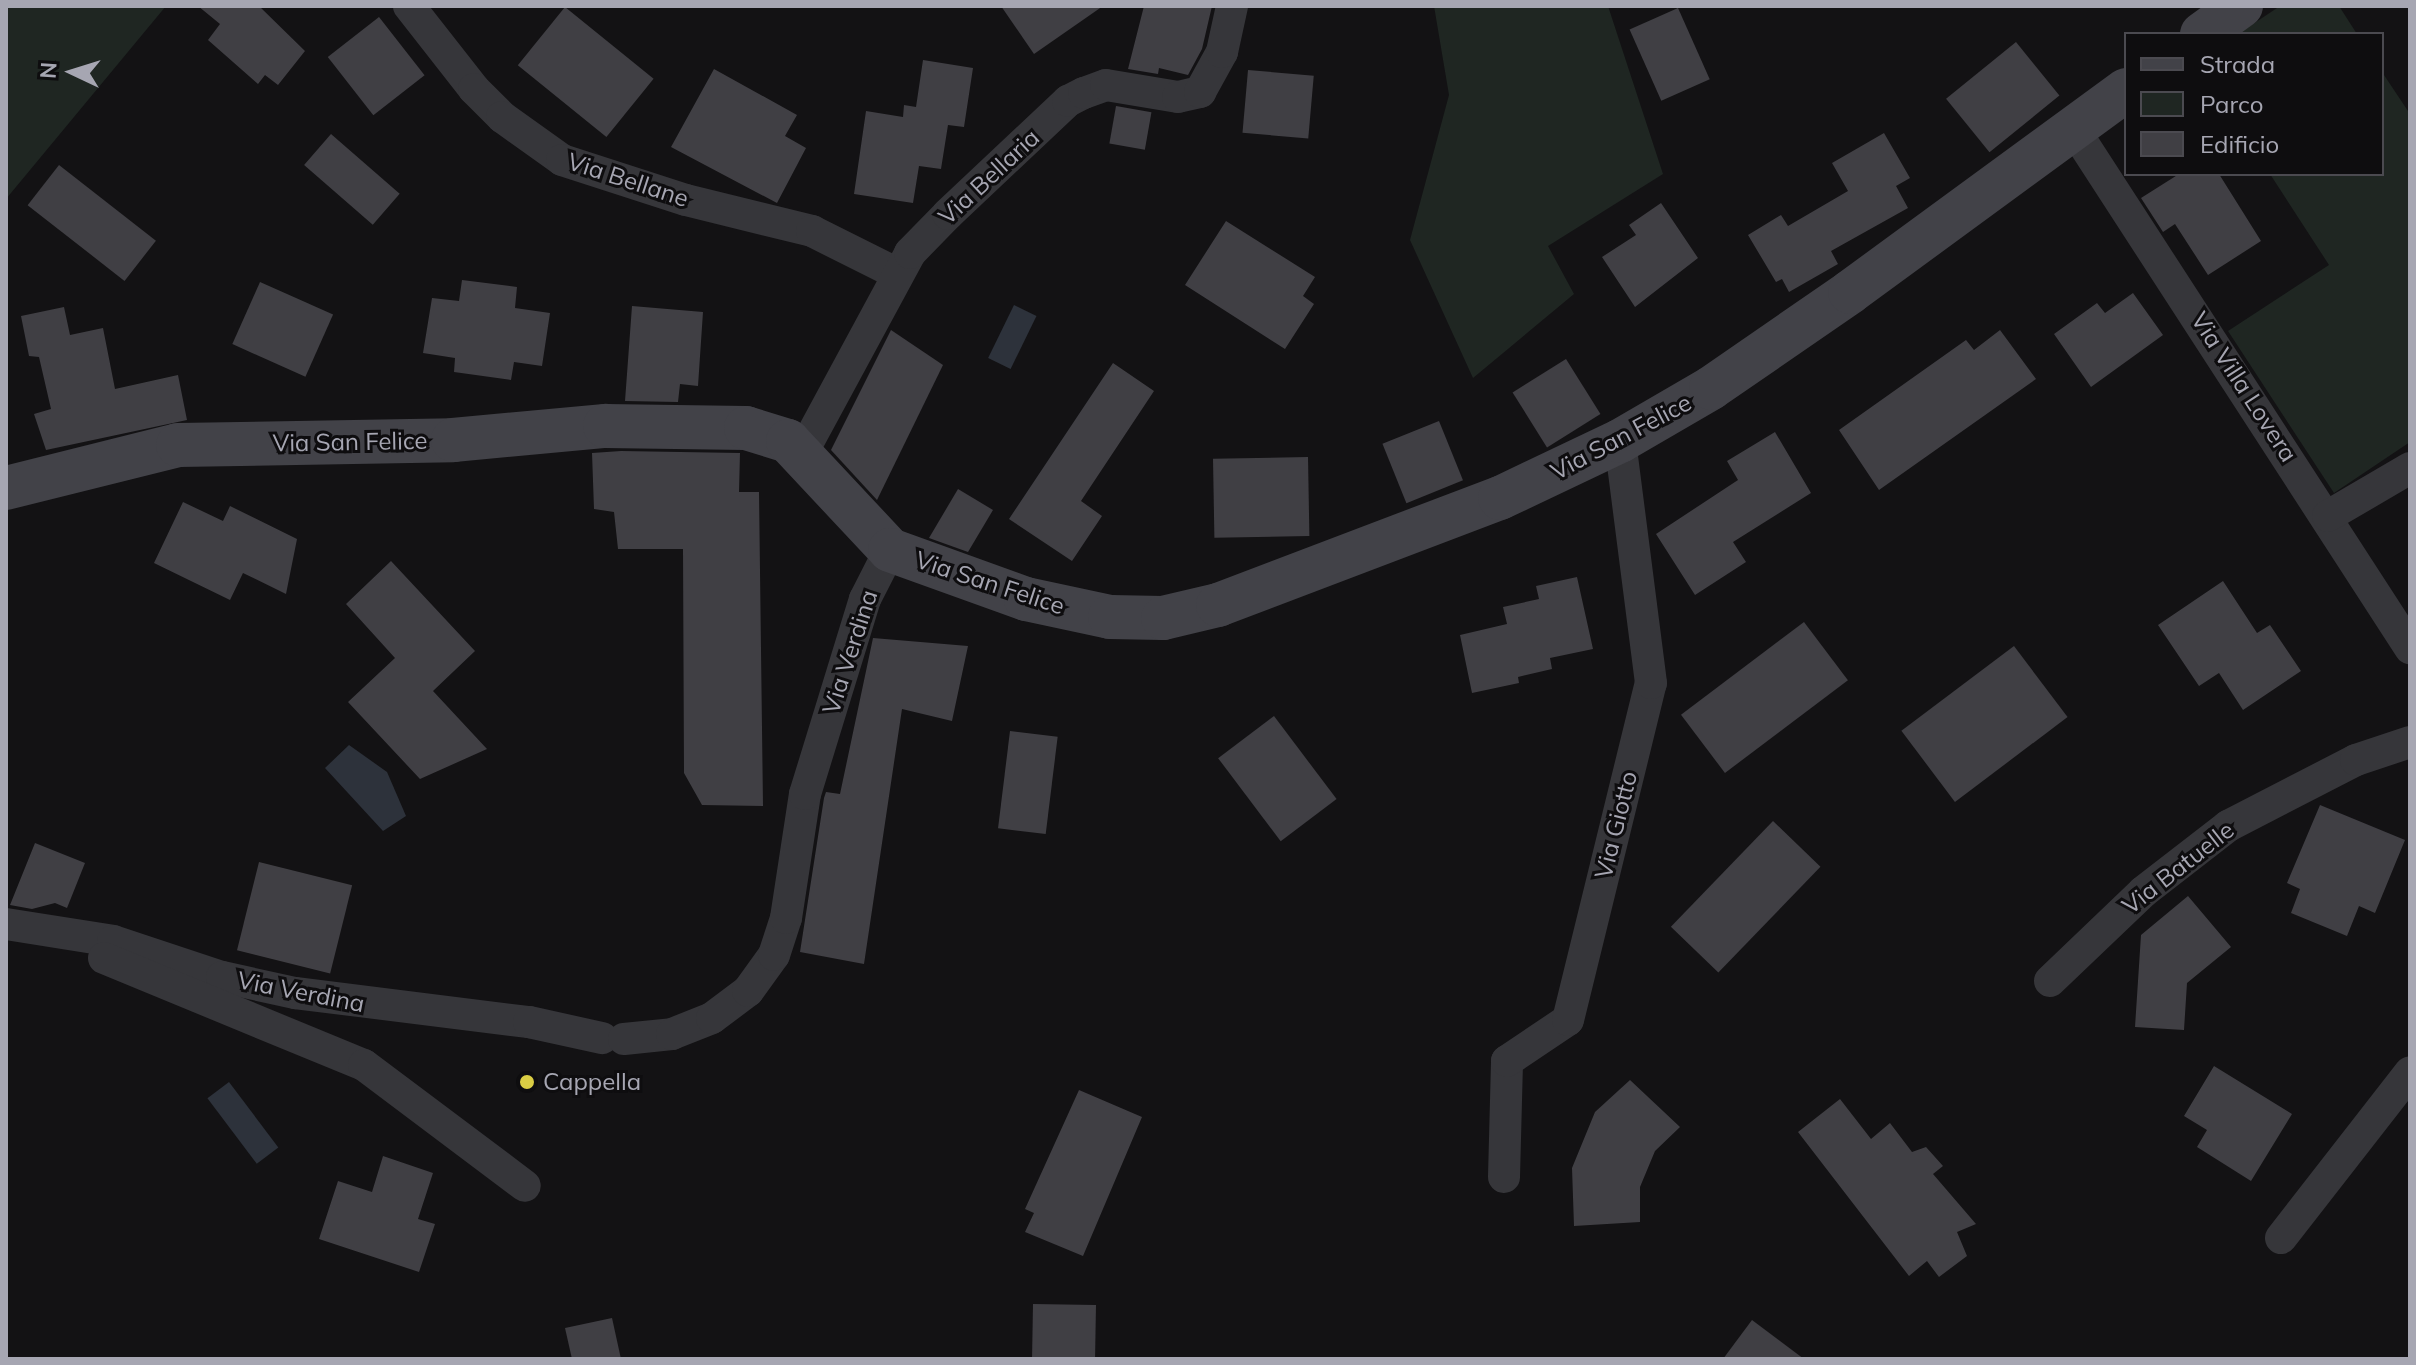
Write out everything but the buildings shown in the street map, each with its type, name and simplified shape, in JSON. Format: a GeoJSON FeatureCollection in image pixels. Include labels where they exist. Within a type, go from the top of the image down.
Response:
{"type":"FeatureCollection","features":[{"type":"Feature","properties":{"kind":"street","name":"Via Bellane"},"geometry":{"type":"LineString","coordinates":[[409,6],[474,89],[502,117],[562,160],[686,200],[812,231],[898,274]]}},
{"type":"Feature","properties":{"kind":"street","name":"Via Bellaria"},"geometry":{"type":"LineString","coordinates":[[801,455],[898,274],[948,214],[1068,101],[1106,85],[1178,97],[1200,92],[1222,52],[1232,6]]}},
{"type":"Feature","properties":{"kind":"street"},"geometry":{"type":"LineString","coordinates":[[2205,32],[2241,6]]}},
{"type":"Feature","properties":{"kind":"street","name":"Via San Felice"},"geometry":{"type":"LineString","coordinates":[[6,488],[178,445],[453,440],[605,426],[746,428],[788,441],[890,550],[1026,599],[1110,617],[1163,618],[1247,595],[1485,504],[1620,441],[1711,388],[2124,91]]}},
{"type":"Feature","properties":{"kind":"street","name":"Via Villa Lovera"},"geometry":{"type":"LineString","coordinates":[[2073,128],[2328,516],[2410,648]]}},
{"type":"Feature","properties":{"kind":"street","name":"Via Giotto"},"geometry":{"type":"LineString","coordinates":[[1504,1177],[1507,1061],[1568,1020],[1651,683],[1620,441]]}},
{"type":"Feature","properties":{"kind":"street"},"geometry":{"type":"LineString","coordinates":[[2328,516],[2410,468]]}},
{"type":"Feature","properties":{"kind":"street","name":"Via Verdina"},"geometry":{"type":"LineString","coordinates":[[6,924],[113,941],[222,977],[295,993],[529,1022],[613,1038],[672,1034],[712,1018],[748,991],[774,955],[795,873],[805,794],[865,599],[890,550]]}},
{"type":"Feature","properties":{"kind":"street","name":"Via Batuelle"},"geometry":{"type":"LineString","coordinates":[[2050,981],[2143,892],[2228,826],[2356,760],[2410,742]]}},
{"type":"Feature","properties":{"kind":"street"},"geometry":{"type":"LineString","coordinates":[[43,929],[364,1065],[525,1186]]}},
{"type":"Feature","properties":{"kind":"street"},"geometry":{"type":"LineString","coordinates":[[2281,1238],[2410,1072]]}},
{"type":"Feature","properties":{"kind":"green space"},"geometry":{"type":"Polygon","coordinates":[[[6,6],[166,6],[6,199],[6,6]]]}},
{"type":"Feature","properties":{"kind":"green space"},"geometry":{"type":"Polygon","coordinates":[[[1434,6],[1608,6],[1663,174],[1548,246],[1574,294],[1473,378],[1410,240],[1449,95],[1434,6]]]}},
{"type":"Feature","properties":{"kind":"green space"},"geometry":{"type":"Polygon","coordinates":[[[2280,6],[2339,6],[2356,32],[2241,32],[2280,6]]]}},
{"type":"Feature","properties":{"kind":"green space"},"geometry":{"type":"Polygon","coordinates":[[[2384,75],[2410,114],[2410,442],[2334,493],[2228,331],[2329,265],[2271,176],[2384,176],[2384,75]]]}},
{"type":"Feature","properties":{"kind":"shaded area"},"geometry":{"type":"Polygon","coordinates":[[[1014,305],[1036,316],[1011,369],[988,358],[1014,305]]]}},
{"type":"Feature","properties":{"kind":"shaded area"},"geometry":{"type":"Polygon","coordinates":[[[349,745],[387,772],[406,816],[383,831],[325,768],[349,745]]]}},
{"type":"Feature","properties":{"kind":"shaded area"},"geometry":{"type":"Polygon","coordinates":[[[229,1082],[278,1147],[257,1164],[207,1098],[229,1082]]]}},
{"type":"Feature","properties":{"kind":"place","name":"Cappella"},"geometry":{"type":"Point","coordinates":[527,1082]}}]}
